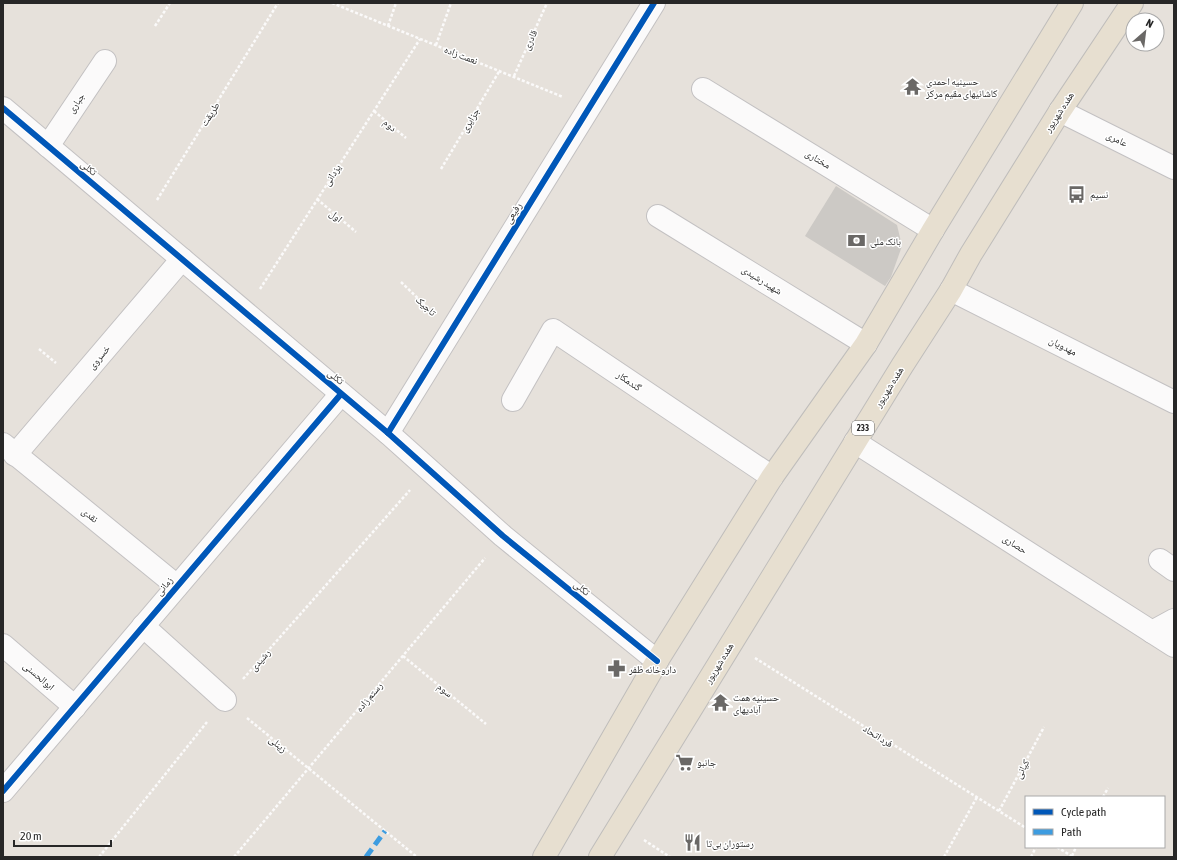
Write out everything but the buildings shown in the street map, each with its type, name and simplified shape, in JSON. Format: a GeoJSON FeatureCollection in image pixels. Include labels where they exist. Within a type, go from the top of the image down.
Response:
{"type":"FeatureCollection","features":[{"type":"Feature","properties":{"kind":"main road"},"geometry":{"type":"LineString","coordinates":[[544,857],[657,661],[772,477],[866,344],[933,230],[1072,3]]}},
{"type":"Feature","properties":{"kind":"main road","name":"هفده شهریور"},"geometry":{"type":"LineString","coordinates":[[600,857],[1060,111],[1132,3]]}},
{"type":"Feature","properties":{"kind":"street","name":"رفیعی"},"geometry":{"type":"LineString","coordinates":[[388,433],[654,3]]}},
{"type":"Feature","properties":{"kind":"street","name":"جباری"},"geometry":{"type":"LineString","coordinates":[[48,146],[105,61]]}},
{"type":"Feature","properties":{"kind":"street","name":"مختاری"},"geometry":{"type":"LineString","coordinates":[[703,89],[933,230]]}},
{"type":"Feature","properties":{"kind":"street","name":"تکلی"},"geometry":{"type":"LineString","coordinates":[[3,108],[388,433],[503,536],[657,661]]}},
{"type":"Feature","properties":{"kind":"street","name":"عامری"},"geometry":{"type":"LineString","coordinates":[[1060,111],[1174,168]]}},
{"type":"Feature","properties":{"kind":"street","name":"شهید رشیدی"},"geometry":{"type":"LineString","coordinates":[[658,216],[866,344]]}},
{"type":"Feature","properties":{"kind":"street","name":"خسروی"},"geometry":{"type":"LineString","coordinates":[[9,450],[182,259]]}},
{"type":"Feature","properties":{"kind":"street","name":"مهدویان"},"geometry":{"type":"LineString","coordinates":[[951,290],[1174,402]]}},
{"type":"Feature","properties":{"kind":"street","name":"گندمکار"},"geometry":{"type":"LineString","coordinates":[[513,400],[554,330],[772,477]]}},
{"type":"Feature","properties":{"kind":"street","name":"زمانی"},"geometry":{"type":"LineString","coordinates":[[3,791],[341,394]]}},
{"type":"Feature","properties":{"kind":"street","name":"حصاری"},"geometry":{"type":"LineString","coordinates":[[855,442],[1174,646]]}},
{"type":"Feature","properties":{"kind":"street","name":"نقدی"},"geometry":{"type":"LineString","coordinates":[[9,450],[177,586]]}},
{"type":"Feature","properties":{"kind":"street"},"geometry":{"type":"LineString","coordinates":[[1152,632],[1174,620]]}},
{"type":"Feature","properties":{"kind":"street"},"geometry":{"type":"LineString","coordinates":[[143,626],[225,700]]}},
{"type":"Feature","properties":{"kind":"street","name":"ابوالحسنی"},"geometry":{"type":"LineString","coordinates":[[3,645],[75,707]]}},
{"type":"Feature","properties":{"kind":"path"},"geometry":{"type":"LineString","coordinates":[[156,26],[170,3]]}},
{"type":"Feature","properties":{"kind":"path"},"geometry":{"type":"LineString","coordinates":[[388,26],[396,3]]}},
{"type":"Feature","properties":{"kind":"path"},"geometry":{"type":"LineString","coordinates":[[436,45],[451,3]]}},
{"type":"Feature","properties":{"kind":"path"},"geometry":{"type":"LineString","coordinates":[[1104,796],[1108,788]]}},
{"type":"Feature","properties":{"kind":"path"},"geometry":{"type":"LineString","coordinates":[[944,857],[977,798]]}},
{"type":"Feature","properties":{"kind":"path"},"geometry":{"type":"LineString","coordinates":[[1030,857],[1035,848]]}},
{"type":"Feature","properties":{"kind":"path"},"geometry":{"type":"LineString","coordinates":[[1058,848],[1072,857]]}},
{"type":"Feature","properties":{"kind":"marked path"},"geometry":{"type":"LineString","coordinates":[[366,857],[385,831]]}},
{"type":"Feature","properties":{"kind":"cycle path"},"geometry":{"type":"LineString","coordinates":[[388,433],[654,3]]}},
{"type":"Feature","properties":{"kind":"cycle path"},"geometry":{"type":"LineString","coordinates":[[3,108],[388,433],[503,536],[657,661]]}},
{"type":"Feature","properties":{"kind":"cycle path"},"geometry":{"type":"LineString","coordinates":[[3,791],[341,394]]}},
{"type":"Feature","properties":{"kind":"place","name":"حسینیه احمدی کاشانیهای مقیم مرکز"},"geometry":{"type":"Point","coordinates":[913,87]}},
{"type":"Feature","properties":{"kind":"place","name":"نسیم"},"geometry":{"type":"Point","coordinates":[1077,194]}},
{"type":"Feature","properties":{"kind":"place","name":"بانک ملی"},"geometry":{"type":"Point","coordinates":[857,241]}},
{"type":"Feature","properties":{"kind":"place","name":"داروخانه ظفر"},"geometry":{"type":"Point","coordinates":[616,669]}},
{"type":"Feature","properties":{"kind":"place","name":"حسینیه همت آبادیهای"},"geometry":{"type":"Point","coordinates":[720,703]}},
{"type":"Feature","properties":{"kind":"place","name":"جانبو"},"geometry":{"type":"Point","coordinates":[684,762]}},
{"type":"Feature","properties":{"kind":"place","name":"رستوران بی‌تا"},"geometry":{"type":"Point","coordinates":[693,843]}}]}
